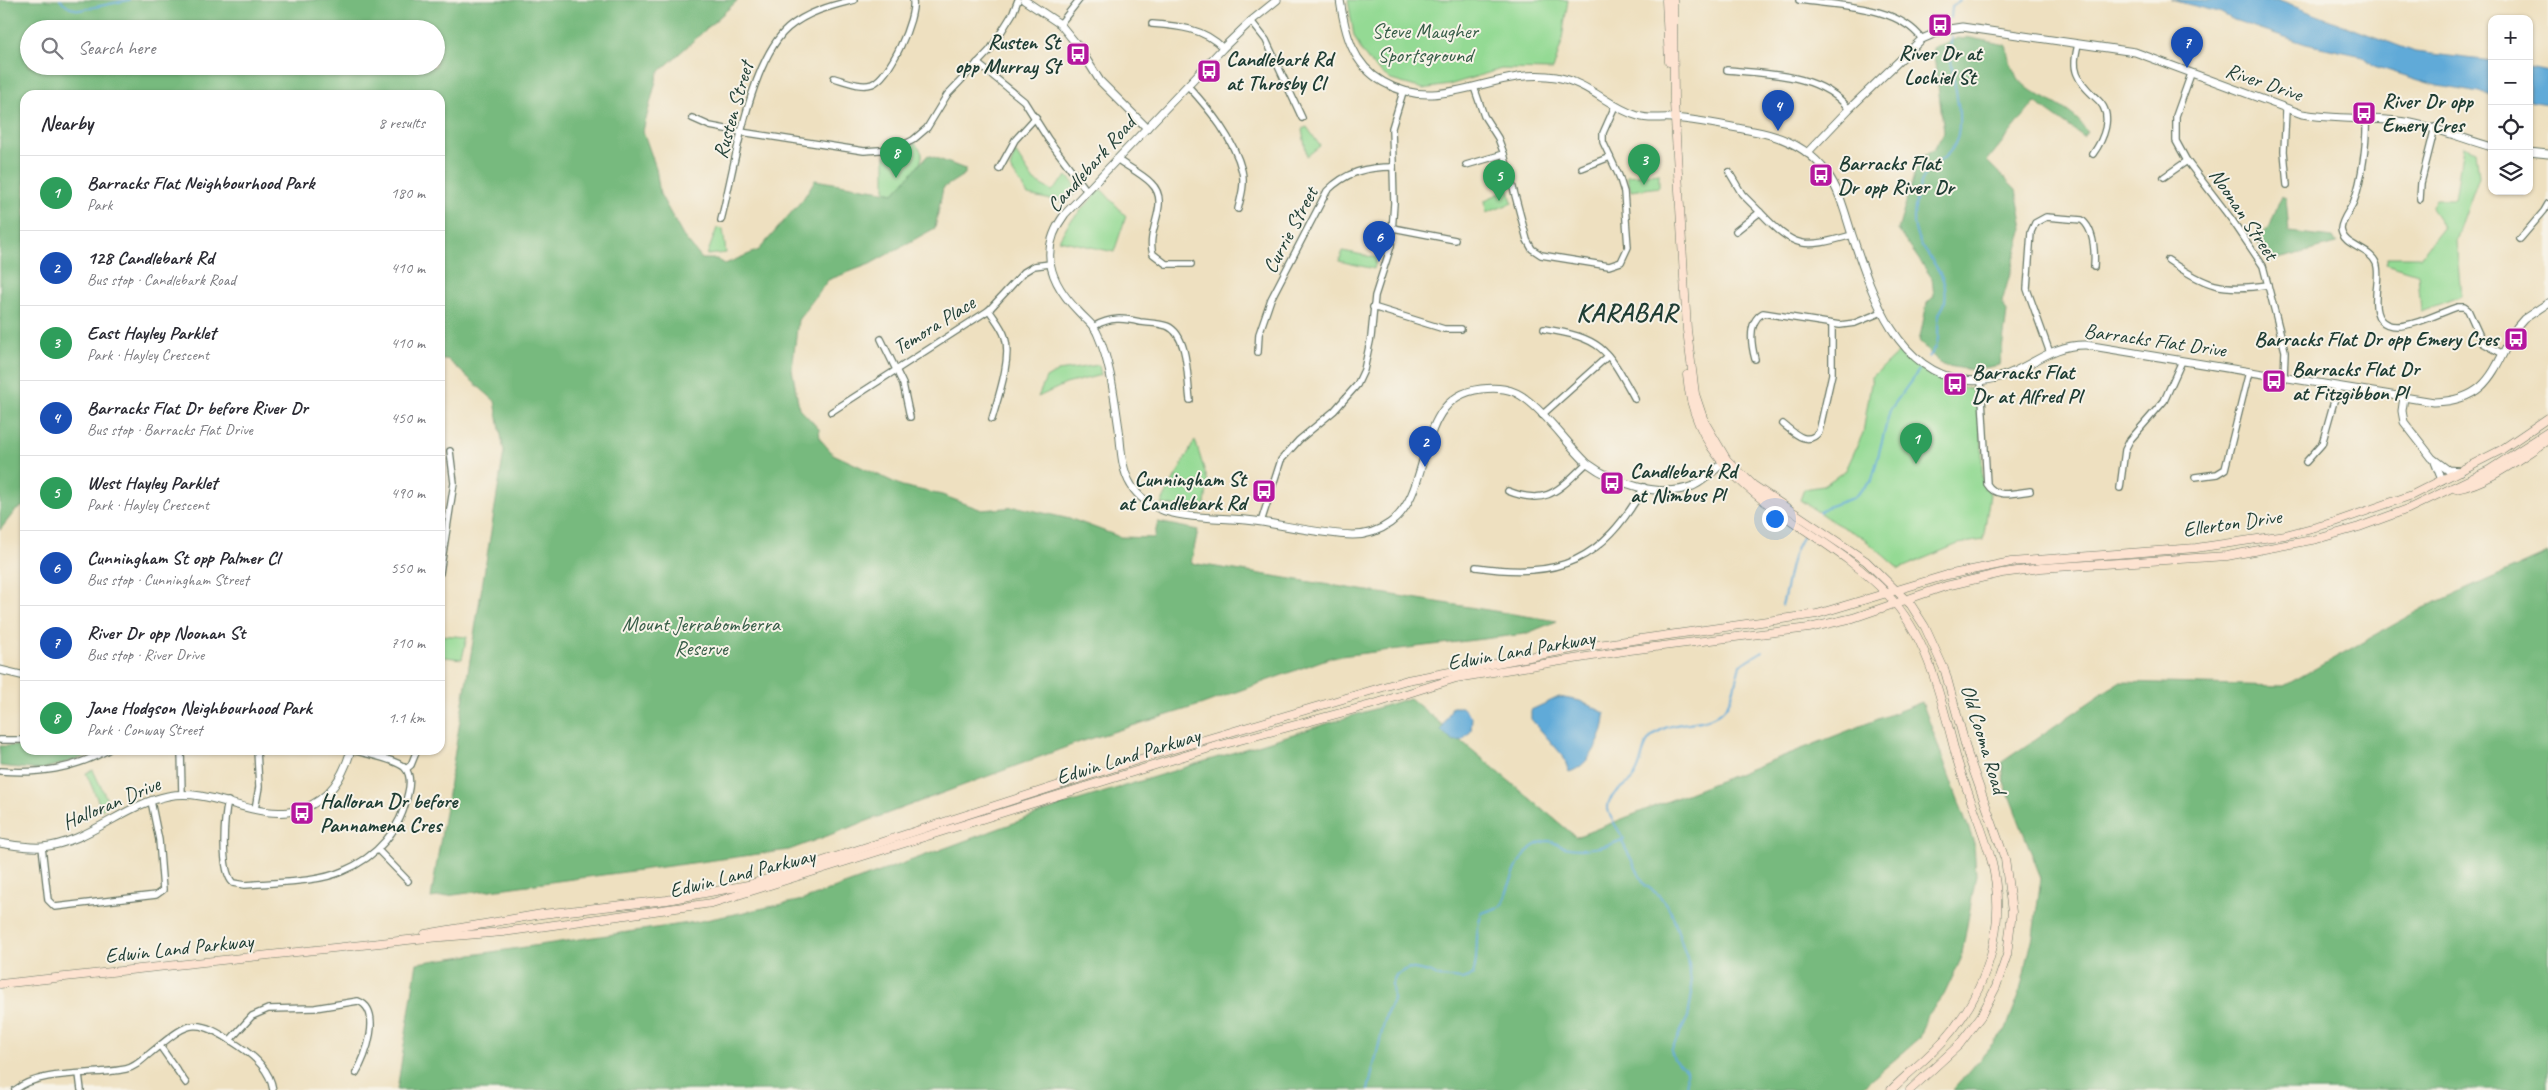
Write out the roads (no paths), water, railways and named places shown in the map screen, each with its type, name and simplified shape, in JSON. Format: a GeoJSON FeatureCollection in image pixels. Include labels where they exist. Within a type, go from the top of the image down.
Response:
{"type":"FeatureCollection","features":[{"type":"Feature","properties":{"kind":"main road"},"geometry":{"type":"LineString","coordinates":[[1666,0],[1667,39],[1673,83]]}},
{"type":"Feature","properties":{"kind":"main road"},"geometry":{"type":"LineString","coordinates":[[1673,0],[1673,83]]}},
{"type":"Feature","properties":{"kind":"main road","name":"Old Cooma Road"},"geometry":{"type":"LineString","coordinates":[[1673,83],[1687,330],[1695,394],[1704,421],[1724,462],[1764,502],[1866,561],[1906,599],[1925,628],[1945,671],[1970,763],[2003,851],[2009,875],[2012,912],[2007,955],[1990,1000],[1959,1045],[1910,1090]]}},
{"type":"Feature","properties":{"kind":"main road","name":"Ellerton Drive"},"geometry":{"type":"LineString","coordinates":[[1899,591],[1947,575],[2011,562],[2196,548],[2285,534],[2382,507],[2442,480],[2501,450],[2548,418]]}},
{"type":"Feature","properties":{"kind":"main road","name":"Ellerton Drive"},"geometry":{"type":"LineString","coordinates":[[1906,599],[1966,580],[2022,570],[2199,559],[2280,547],[2359,527],[2408,509],[2489,470],[2548,432]]}},
{"type":"Feature","properties":{"kind":"main road"},"geometry":{"type":"LineString","coordinates":[[2446,491],[2468,487],[2548,440]]}},
{"type":"Feature","properties":{"kind":"main road"},"geometry":{"type":"LineString","coordinates":[[2442,480],[2459,485]]}},
{"type":"Feature","properties":{"kind":"main road","name":"Old Cooma Road"},"geometry":{"type":"LineString","coordinates":[[1813,530],[1864,571],[1888,594],[1915,632],[1935,677],[1963,777],[1994,874],[1997,917],[1990,959],[1972,1003],[1943,1041],[1890,1090]]}},
{"type":"Feature","properties":{"kind":"main road","name":"Edwin Land Parkway"},"geometry":{"type":"LineString","coordinates":[[362,945],[542,914],[667,900],[748,885],[1153,755],[1407,680],[1577,648],[1791,618],[1845,607],[1899,591]]}},
{"type":"Feature","properties":{"kind":"main road","name":"Edwin Land Parkway"},"geometry":{"type":"LineString","coordinates":[[0,984],[362,945],[503,932],[712,903],[1210,748],[1374,704],[1456,678],[1630,650],[1808,628],[1853,618],[1906,599]]}},
{"type":"Feature","properties":{"kind":"street","name":"Rusten Street"},"geometry":{"type":"LineString","coordinates":[[721,220],[741,132],[761,70],[773,46],[782,34],[805,16],[854,0]]}},
{"type":"Feature","properties":{"kind":"street"},"geometry":{"type":"LineString","coordinates":[[834,78],[866,85],[881,78],[912,22],[913,0]]}},
{"type":"Feature","properties":{"kind":"street"},"geometry":{"type":"LineString","coordinates":[[692,118],[710,126],[741,132],[864,151],[895,149],[913,140],[928,128],[947,95],[990,50],[1003,31],[1018,0]]}},
{"type":"Feature","properties":{"kind":"street"},"geometry":{"type":"LineString","coordinates":[[1024,0],[1060,24],[1078,46],[1100,81],[1147,128]]}},
{"type":"Feature","properties":{"kind":"street"},"geometry":{"type":"LineString","coordinates":[[1060,24],[1079,0]]}},
{"type":"Feature","properties":{"kind":"street","name":"Candlebark Road"},"geometry":{"type":"LineString","coordinates":[[1277,0],[1251,21],[1223,48],[1087,191],[1059,223],[1053,234],[1050,264],[1058,286],[1078,312],[1095,326],[1106,353],[1123,460],[1132,487],[1151,504],[1170,512],[1354,535],[1376,532],[1392,522],[1403,511],[1418,476],[1434,424],[1445,406],[1456,396],[1472,390],[1504,388],[1522,396],[1587,463],[1610,477],[1663,491],[1685,488],[1701,481],[1724,462]]}},
{"type":"Feature","properties":{"kind":"street"},"geometry":{"type":"LineString","coordinates":[[1261,522],[1281,460],[1299,440],[1334,411],[1360,378],[1371,338],[1373,307],[1377,287],[1391,246],[1393,228],[1392,128],[1403,92],[1377,79],[1354,54],[1345,32],[1340,0]]}},
{"type":"Feature","properties":{"kind":"street"},"geometry":{"type":"LineString","coordinates":[[1799,0],[1888,14],[1910,26],[1922,39]]}},
{"type":"Feature","properties":{"kind":"street"},"geometry":{"type":"LineString","coordinates":[[1251,21],[1266,40],[1302,118]]}},
{"type":"Feature","properties":{"kind":"street"},"geometry":{"type":"LineString","coordinates":[[1152,24],[1190,28],[1212,38],[1223,48]]}},
{"type":"Feature","properties":{"kind":"street","name":"River Drive"},"geometry":{"type":"LineString","coordinates":[[1807,153],[1849,109],[1922,39],[1943,30],[1962,27],[2134,52],[2286,110],[2320,117],[2366,119],[2434,127],[2488,145]]}},
{"type":"Feature","properties":{"kind":"street"},"geometry":{"type":"LineString","coordinates":[[2078,44],[2075,60],[2077,74],[2101,103],[2107,116],[2102,140],[2093,154]]}},
{"type":"Feature","properties":{"kind":"street"},"geometry":{"type":"LineString","coordinates":[[977,63],[1024,101],[1036,117],[1048,139],[1087,191]]}},
{"type":"Feature","properties":{"kind":"street"},"geometry":{"type":"LineString","coordinates":[[1727,70],[1779,75],[1813,84],[1841,98],[1849,109]]}},
{"type":"Feature","properties":{"kind":"street","name":"Noonan Street"},"geometry":{"type":"LineString","coordinates":[[2191,74],[2174,126],[2176,141],[2187,160],[2263,266],[2285,351],[2284,378]]}},
{"type":"Feature","properties":{"kind":"street","name":"Barracks Flat Drive"},"geometry":{"type":"LineString","coordinates":[[1403,92],[1433,95],[1515,76],[1554,76],[1596,92],[1615,106],[1644,118],[1675,118],[1787,140],[1807,153],[1826,171],[1834,184],[1882,312],[1900,342],[1923,364],[1950,377],[1981,381],[2012,374],[2050,353],[2066,347],[2086,345],[2434,402],[2465,396],[2488,381],[2524,319],[2548,303]]}},
{"type":"Feature","properties":{"kind":"street"},"geometry":{"type":"LineString","coordinates":[[1188,86],[1215,115],[1242,171],[1242,191],[1238,209]]}},
{"type":"Feature","properties":{"kind":"street"},"geometry":{"type":"LineString","coordinates":[[1474,87],[1484,116],[1498,138],[1504,154],[1527,240],[1532,249],[1541,254],[1609,266],[1624,259],[1628,248],[1624,192],[1603,142],[1603,132],[1615,106]]}},
{"type":"Feature","properties":{"kind":"street"},"geometry":{"type":"LineString","coordinates":[[2286,110],[2284,151],[2288,185]]}},
{"type":"Feature","properties":{"kind":"street"},"geometry":{"type":"LineString","coordinates":[[999,169],[1015,140],[1036,117]]}},
{"type":"Feature","properties":{"kind":"street"},"geometry":{"type":"LineString","coordinates":[[2366,119],[2366,132],[2355,199],[2344,218],[2341,229],[2348,241],[2372,256],[2376,263],[2375,307],[2377,317],[2387,325],[2398,327],[2457,306],[2464,307],[2468,310],[2483,343],[2503,354]]}},
{"type":"Feature","properties":{"kind":"street"},"geometry":{"type":"LineString","coordinates":[[2420,199],[2420,183],[2434,127]]}},
{"type":"Feature","properties":{"kind":"street"},"geometry":{"type":"LineString","coordinates":[[2533,152],[2548,154]]}},
{"type":"Feature","properties":{"kind":"street"},"geometry":{"type":"LineString","coordinates":[[1466,165],[1504,154]]}},
{"type":"Feature","properties":{"kind":"street"},"geometry":{"type":"LineString","coordinates":[[1582,168],[1610,157]]}},
{"type":"Feature","properties":{"kind":"street"},"geometry":{"type":"LineString","coordinates":[[1118,160],[1150,182],[1158,192],[1160,200],[1151,240],[1153,254],[1166,264],[1191,264]]}},
{"type":"Feature","properties":{"kind":"street"},"geometry":{"type":"LineString","coordinates":[[2164,177],[2187,160]]}},
{"type":"Feature","properties":{"kind":"street","name":"Currie Street"},"geometry":{"type":"LineString","coordinates":[[1258,352],[1259,334],[1271,299],[1327,191],[1339,179],[1363,169],[1393,167]]}},
{"type":"Feature","properties":{"kind":"street"},"geometry":{"type":"LineString","coordinates":[[1729,172],[1742,194],[1784,236],[1799,243],[1814,245],[1852,235]]}},
{"type":"Feature","properties":{"kind":"street"},"geometry":{"type":"LineString","coordinates":[[2520,239],[2548,204]]}},
{"type":"Feature","properties":{"kind":"street"},"geometry":{"type":"LineString","coordinates":[[1736,231],[1760,212]]}},
{"type":"Feature","properties":{"kind":"street"},"geometry":{"type":"LineString","coordinates":[[2050,353],[2027,289],[2027,270],[2034,225],[2041,219],[2052,216],[2082,220],[2090,230],[2094,251],[2094,267]]}},
{"type":"Feature","properties":{"kind":"street"},"geometry":{"type":"LineString","coordinates":[[1393,228],[1455,240]]}},
{"type":"Feature","properties":{"kind":"street"},"geometry":{"type":"LineString","coordinates":[[2168,260],[2192,276],[2220,288],[2268,285]]}},
{"type":"Feature","properties":{"kind":"street","name":"Temora Place"},"geometry":{"type":"LineString","coordinates":[[831,412],[989,310],[1024,272],[1034,266],[1050,264]]}},
{"type":"Feature","properties":{"kind":"street"},"geometry":{"type":"LineString","coordinates":[[1373,307],[1444,329],[1461,329]]}},
{"type":"Feature","properties":{"kind":"street"},"geometry":{"type":"LineString","coordinates":[[989,310],[1004,332],[1007,346],[1002,380],[992,419]]}},
{"type":"Feature","properties":{"kind":"street"},"geometry":{"type":"LineString","coordinates":[[1755,359],[1752,332],[1754,322],[1760,314],[1764,313],[1832,324],[1855,322],[1882,312]]}},
{"type":"Feature","properties":{"kind":"street"},"geometry":{"type":"LineString","coordinates":[[1095,326],[1103,321],[1120,318],[1166,326],[1177,332],[1183,344],[1190,400]]}},
{"type":"Feature","properties":{"kind":"street"},"geometry":{"type":"LineString","coordinates":[[1783,424],[1804,438],[1813,438],[1819,431],[1832,374],[1832,324]]}},
{"type":"Feature","properties":{"kind":"street"},"geometry":{"type":"LineString","coordinates":[[1544,329],[1574,334],[1586,338],[1599,346],[1608,356],[1635,399]]}},
{"type":"Feature","properties":{"kind":"street"},"geometry":{"type":"LineString","coordinates":[[880,340],[897,368],[903,384],[910,417]]}},
{"type":"Feature","properties":{"kind":"street"},"geometry":{"type":"LineString","coordinates":[[1542,415],[1608,356]]}},
{"type":"Feature","properties":{"kind":"street"},"geometry":{"type":"LineString","coordinates":[[2120,488],[2125,450],[2130,440],[2164,401],[2182,361]]}},
{"type":"Feature","properties":{"kind":"street"},"geometry":{"type":"LineString","coordinates":[[2195,476],[2217,474],[2225,469],[2249,372]]}},
{"type":"Feature","properties":{"kind":"street"},"geometry":{"type":"LineString","coordinates":[[1981,381],[1987,484],[1992,491],[2000,494],[2030,491]]}},
{"type":"Feature","properties":{"kind":"street"},"geometry":{"type":"LineString","coordinates":[[2306,462],[2322,444],[2338,387]]}},
{"type":"Feature","properties":{"kind":"street"},"geometry":{"type":"LineString","coordinates":[[2404,397],[2402,411],[2404,422],[2435,462],[2442,480]]}},
{"type":"Feature","properties":{"kind":"street"},"geometry":{"type":"LineString","coordinates":[[445,538],[454,483],[450,451]]}},
{"type":"Feature","properties":{"kind":"street"},"geometry":{"type":"LineString","coordinates":[[2435,462],[2450,471],[2462,470]]}},
{"type":"Feature","properties":{"kind":"street"},"geometry":{"type":"LineString","coordinates":[[1508,491],[1531,498],[1551,494],[1563,486],[1587,463]]}},
{"type":"Feature","properties":{"kind":"street"},"geometry":{"type":"LineString","coordinates":[[1476,568],[1533,572],[1547,570],[1578,558],[1602,543],[1619,526],[1644,487]]}},
{"type":"Feature","properties":{"kind":"street"},"geometry":{"type":"LineString","coordinates":[[0,670],[20,675]]}},
{"type":"Feature","properties":{"kind":"street"},"geometry":{"type":"LineString","coordinates":[[0,740],[20,740]]}},
{"type":"Feature","properties":{"kind":"street"},"geometry":{"type":"LineString","coordinates":[[0,771],[39,772],[58,770],[97,755]]}},
{"type":"Feature","properties":{"kind":"street"},"geometry":{"type":"LineString","coordinates":[[181,755],[182,794]]}},
{"type":"Feature","properties":{"kind":"street"},"geometry":{"type":"LineString","coordinates":[[255,809],[259,787],[257,755]]}},
{"type":"Feature","properties":{"kind":"street","name":"Halloran Drive"},"geometry":{"type":"LineString","coordinates":[[0,843],[42,847],[84,834],[151,801],[182,794],[204,795],[255,809],[281,813],[314,804],[337,784],[349,755]]}},
{"type":"Feature","properties":{"kind":"street"},"geometry":{"type":"LineString","coordinates":[[370,755],[406,769]]}},
{"type":"Feature","properties":{"kind":"street"},"geometry":{"type":"LineString","coordinates":[[406,769],[411,765],[415,755]]}},
{"type":"Feature","properties":{"kind":"street"},"geometry":{"type":"LineString","coordinates":[[228,801],[223,832],[227,875],[235,884],[332,875],[357,865],[378,850],[390,837],[404,811],[410,784],[406,769]]}},
{"type":"Feature","properties":{"kind":"street"},"geometry":{"type":"LineString","coordinates":[[42,847],[48,900],[56,907],[156,895],[163,890],[163,880],[159,840],[151,801]]}},
{"type":"Feature","properties":{"kind":"street"},"geometry":{"type":"LineString","coordinates":[[378,850],[408,881]]}},
{"type":"Feature","properties":{"kind":"street"},"geometry":{"type":"LineString","coordinates":[[230,1040],[252,1016],[268,1009],[315,1008],[358,1001],[368,1008],[371,1019],[365,1058],[356,1074]]}},
{"type":"Feature","properties":{"kind":"street"},"geometry":{"type":"LineString","coordinates":[[15,1090],[34,1080],[132,1068],[182,1029],[196,1025],[215,1030],[261,1065],[268,1075],[273,1090]]}},
{"type":"Feature","properties":{"kind":"street"},"geometry":{"type":"LineString","coordinates":[[160,1046],[186,1083]]}},
{"type":"Feature","properties":{"kind":"street"},"geometry":{"type":"LineString","coordinates":[[79,1074],[81,1090]]}},
{"type":"Feature","properties":{"kind":"water"},"geometry":{"type":"Polygon","coordinates":[[[2171,0],[2277,0],[2415,52],[2488,61],[2488,94],[2438,86],[2374,66],[2363,56],[2306,44],[2234,20],[2219,12],[2171,0]]]}},
{"type":"Feature","properties":{"kind":"water"},"geometry":{"type":"Polygon","coordinates":[[[2533,68],[2548,71],[2548,104],[2533,102],[2533,68]]]}},
{"type":"Feature","properties":{"kind":"water"},"geometry":{"type":"Polygon","coordinates":[[[1559,697],[1580,701],[1605,713],[1603,730],[1595,748],[1584,763],[1577,769],[1569,772],[1563,756],[1531,719],[1531,710],[1559,697]]]}},
{"type":"Feature","properties":{"kind":"water"},"geometry":{"type":"Polygon","coordinates":[[[1452,707],[1462,707],[1472,717],[1471,731],[1463,740],[1452,741],[1441,730],[1452,707]]]}},
{"type":"Feature","properties":{"kind":"waterway"},"geometry":{"type":"LineString","coordinates":[[60,0],[70,8],[80,10],[129,0]]}},
{"type":"Feature","properties":{"kind":"waterway"},"geometry":{"type":"LineString","coordinates":[[1951,18],[1952,6],[1960,0]]}},
{"type":"Feature","properties":{"kind":"waterway"},"geometry":{"type":"LineString","coordinates":[[1929,357],[1938,341],[1939,315],[1945,303],[1945,290],[1939,271],[1918,238],[1914,216],[1916,201],[1923,179],[1930,169],[1953,148],[1958,134],[1959,110],[1950,46],[1952,36]]}},
{"type":"Feature","properties":{"kind":"waterway"},"geometry":{"type":"LineString","coordinates":[[1819,512],[1827,507],[1853,498],[1872,480],[1890,410],[1919,370]]}},
{"type":"Feature","properties":{"kind":"waterway"},"geometry":{"type":"LineString","coordinates":[[1782,605],[1792,561],[1803,536]]}},
{"type":"Feature","properties":{"kind":"waterway"},"geometry":{"type":"LineString","coordinates":[[1368,1090],[1386,1015],[1393,1000],[1392,984],[1396,975],[1409,968],[1430,972],[1439,977],[1463,979],[1473,975],[1479,921],[1482,913],[1502,906],[1518,865],[1531,848],[1540,843],[1550,841],[1564,847],[1587,849],[1624,839],[1610,815],[1609,803],[1614,795],[1634,777],[1650,738],[1665,728],[1702,721],[1716,716],[1729,702],[1740,665],[1763,651]]}},
{"type":"Feature","properties":{"kind":"waterway"},"geometry":{"type":"LineString","coordinates":[[1621,840],[1645,885],[1659,895],[1671,911],[1689,964],[1692,994],[1688,1017],[1671,1051],[1674,1059],[1686,1070],[1687,1090]]}},
{"type":"Feature","properties":{"kind":"place","name":"River Dr at Lochiel St"},"geometry":{"type":"Point","coordinates":[1940,25]}},
{"type":"Feature","properties":{"kind":"place","name":"Rusten St opp Murray St"},"geometry":{"type":"Point","coordinates":[1078,54]}},
{"type":"Feature","properties":{"kind":"place","name":"River Dr opp Noonan St"},"geometry":{"type":"Point","coordinates":[2187,68]}},
{"type":"Feature","properties":{"kind":"place","name":"Candlebark Rd at Throsby Cl"},"geometry":{"type":"Point","coordinates":[1209,71]}},
{"type":"Feature","properties":{"kind":"place","name":"River Dr opp Emery Cres"},"geometry":{"type":"Point","coordinates":[2364,113]}},
{"type":"Feature","properties":{"kind":"place","name":"Barracks Flat Dr before River Dr"},"geometry":{"type":"Point","coordinates":[1778,131]}},
{"type":"Feature","properties":{"kind":"place","name":"Barracks Flat Dr opp River Dr"},"geometry":{"type":"Point","coordinates":[1821,175]}},
{"type":"Feature","properties":{"kind":"place","name":"Jane Hodgson Neighbourhood Park"},"geometry":{"type":"Point","coordinates":[896,178]}},
{"type":"Feature","properties":{"kind":"place","name":"East Hayley Parklet"},"geometry":{"type":"Point","coordinates":[1644,185]}},
{"type":"Feature","properties":{"kind":"place","name":"West Hayley Parklet"},"geometry":{"type":"Point","coordinates":[1499,201]}},
{"type":"Feature","properties":{"kind":"place","name":"Cunningham St opp Palmer Cl"},"geometry":{"type":"Point","coordinates":[1379,262]}},
{"type":"Feature","properties":{"kind":"place","name":"Barracks Flat Dr opp Emery Cres"},"geometry":{"type":"Point","coordinates":[2516,339]}},
{"type":"Feature","properties":{"kind":"place","name":"Barracks Flat Dr at Fitzgibbon Pl"},"geometry":{"type":"Point","coordinates":[2274,381]}},
{"type":"Feature","properties":{"kind":"place","name":"Barracks Flat Dr at Alfred Pl"},"geometry":{"type":"Point","coordinates":[1955,384]}},
{"type":"Feature","properties":{"kind":"place","name":"Barracks Flat Neighbourhood Park"},"geometry":{"type":"Point","coordinates":[1916,464]}},
{"type":"Feature","properties":{"kind":"place","name":"128 Candlebark Rd"},"geometry":{"type":"Point","coordinates":[1425,467]}},
{"type":"Feature","properties":{"kind":"place","name":"Candlebark Rd at Nimbus Pl"},"geometry":{"type":"Point","coordinates":[1612,483]}},
{"type":"Feature","properties":{"kind":"place","name":"Cunningham St at Candlebark Rd"},"geometry":{"type":"Point","coordinates":[1264,491]}},
{"type":"Feature","properties":{"kind":"place","name":"Halloran Dr before Pannamena Cres"},"geometry":{"type":"Point","coordinates":[302,813]}},
{"type":"Feature","properties":{"kind":"district","name":"KARABAR"},"geometry":{"type":"Point","coordinates":[1627,312]}},
{"type":"Feature","properties":{"kind":"park label","name":"Steve Maugher Sportsground"},"geometry":{"type":"Point","coordinates":[1425,43]}},
{"type":"Feature","properties":{"kind":"park label","name":"Mount Jerrabomberra Reserve"},"geometry":{"type":"Point","coordinates":[701,636]}}]}
